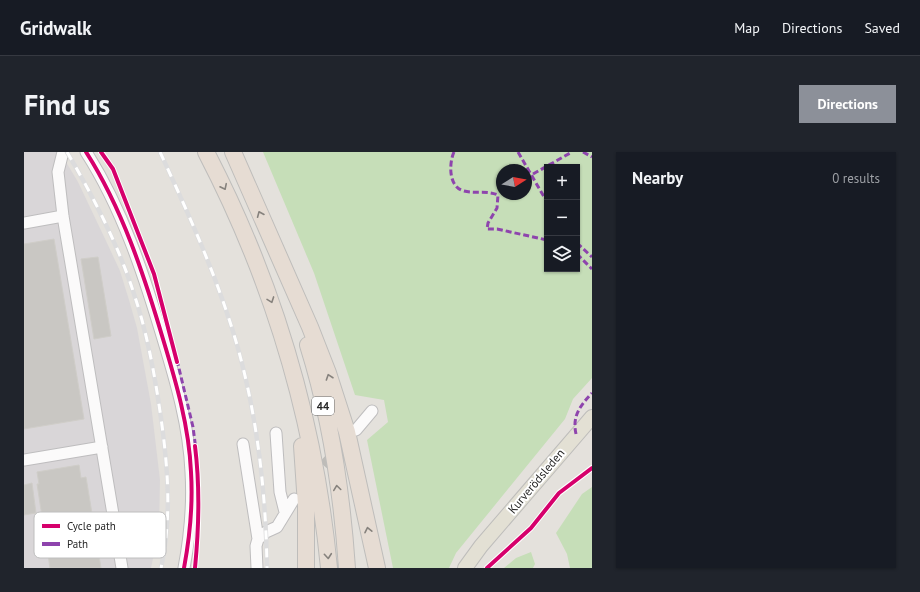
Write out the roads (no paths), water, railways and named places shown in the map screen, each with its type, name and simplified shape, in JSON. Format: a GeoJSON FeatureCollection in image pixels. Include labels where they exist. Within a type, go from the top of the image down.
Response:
{"type":"FeatureCollection","features":[{"type":"Feature","properties":{"kind":"highway","name":"44"},"geometry":{"type":"LineString","coordinates":[[206,152],[225,189],[258,263],[276,311],[297,380],[315,464],[329,568]]}},
{"type":"Feature","properties":{"kind":"highway","name":"44"},"geometry":{"type":"LineString","coordinates":[[232,152],[276,250],[309,349],[325,414],[335,468],[345,540],[347,568]]}},
{"type":"Feature","properties":{"kind":"highway"},"geometry":{"type":"LineString","coordinates":[[276,250],[313,334],[347,432],[377,568]]}},
{"type":"Feature","properties":{"kind":"highway"},"geometry":{"type":"LineString","coordinates":[[297,380],[306,505],[306,568]]}},
{"type":"Feature","properties":{"kind":"main road","name":"Kurverödsleden"},"geometry":{"type":"LineString","coordinates":[[465,568],[481,546],[592,417]]}},
{"type":"Feature","properties":{"kind":"main road","name":"Kurverödsleden"},"geometry":{"type":"LineString","coordinates":[[470,568],[481,546]]}},
{"type":"Feature","properties":{"kind":"street"},"geometry":{"type":"LineString","coordinates":[[63,152],[58,172],[63,216],[113,512]]}},
{"type":"Feature","properties":{"kind":"street"},"geometry":{"type":"LineString","coordinates":[[86,152],[103,179],[151,296],[187,429],[191,471],[191,516],[184,568]]}},
{"type":"Feature","properties":{"kind":"street"},"geometry":{"type":"LineString","coordinates":[[24,223],[63,216]]}},
{"type":"Feature","properties":{"kind":"street"},"geometry":{"type":"LineString","coordinates":[[356,430],[372,411]]}},
{"type":"Feature","properties":{"kind":"street"},"geometry":{"type":"LineString","coordinates":[[276,433],[280,492],[285,512]]}},
{"type":"Feature","properties":{"kind":"street"},"geometry":{"type":"LineString","coordinates":[[243,444],[258,539],[256,546],[257,568]]}},
{"type":"Feature","properties":{"kind":"street"},"geometry":{"type":"LineString","coordinates":[[24,460],[102,447]]}},
{"type":"Feature","properties":{"kind":"street"},"geometry":{"type":"LineString","coordinates":[[258,539],[266,532],[277,527],[294,499]]}},
{"type":"Feature","properties":{"kind":"street"},"geometry":{"type":"LineString","coordinates":[[120,558],[122,568]]}},
{"type":"Feature","properties":{"kind":"tunnel"},"geometry":{"type":"LineString","coordinates":[[313,478],[352,434]]}},
{"type":"Feature","properties":{"kind":"railway"},"geometry":{"type":"LineString","coordinates":[[67,152],[87,187],[114,241],[129,278],[140,312],[154,372],[166,456],[168,493],[166,536]]}},
{"type":"Feature","properties":{"kind":"railway"},"geometry":{"type":"LineString","coordinates":[[160,152],[214,276],[231,326],[246,378],[256,432],[263,486],[267,568]]}},
{"type":"Feature","properties":{"kind":"railway"},"geometry":{"type":"LineString","coordinates":[[161,568],[163,558]]}}]}
